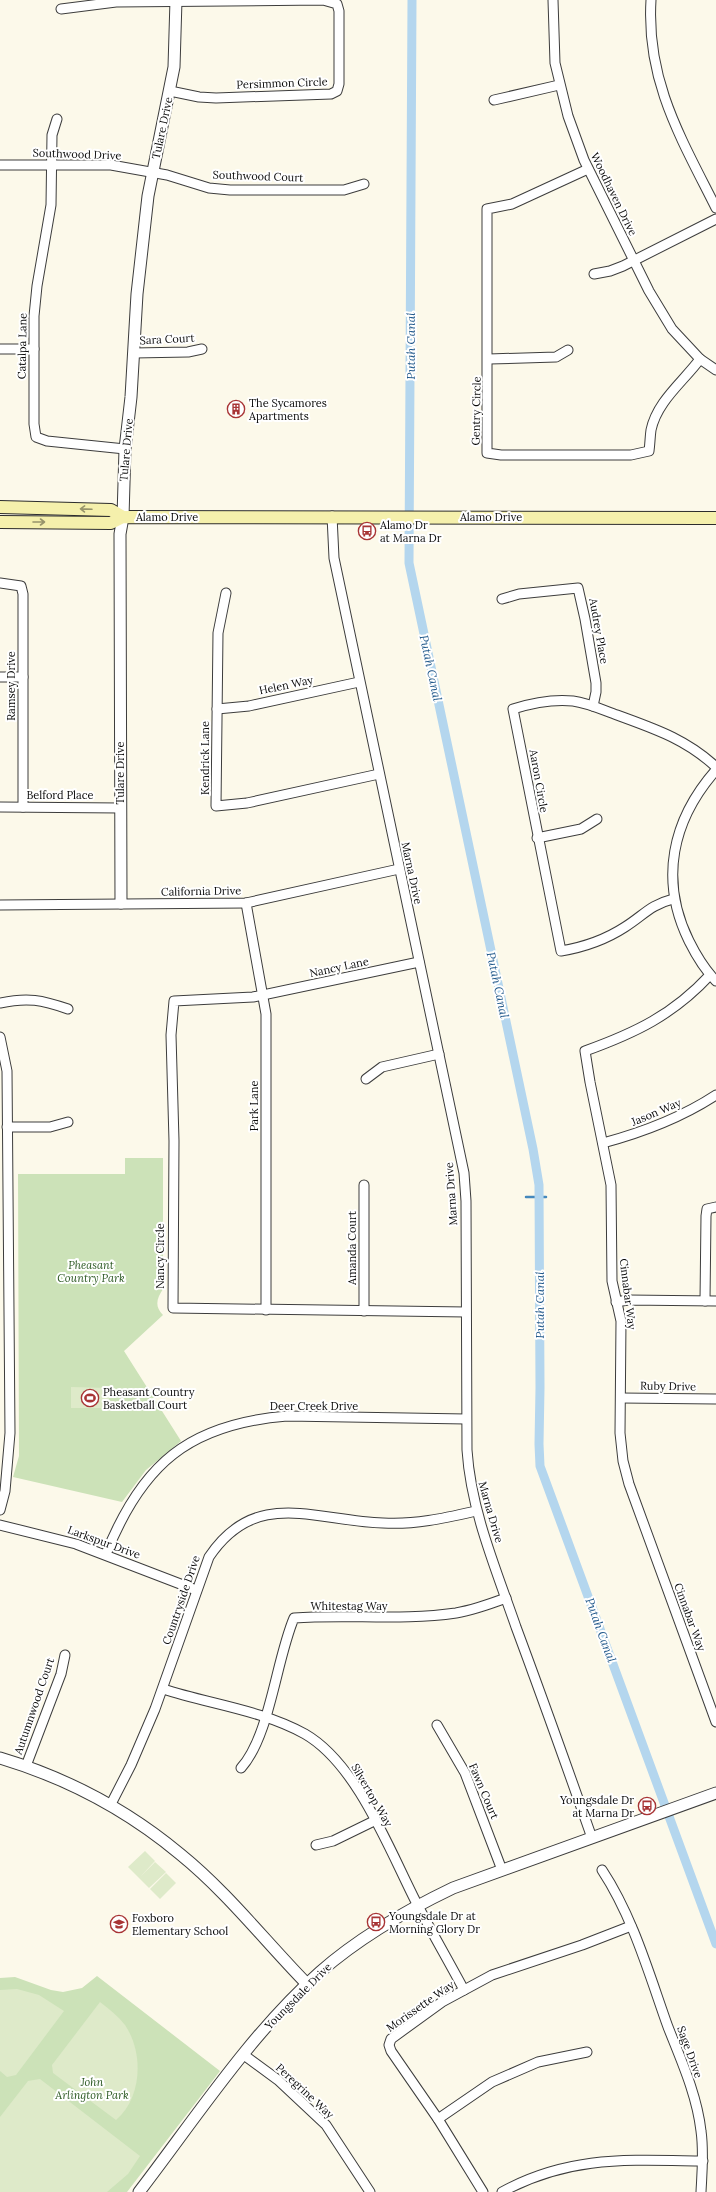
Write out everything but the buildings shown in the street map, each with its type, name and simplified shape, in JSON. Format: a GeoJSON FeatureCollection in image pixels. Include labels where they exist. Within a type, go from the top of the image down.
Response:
{"type":"FeatureCollection","features":[{"type":"Feature","properties":{"kind":"main road","name":"Alamo Drive"},"geometry":{"type":"LineString","coordinates":[[0,506],[111,510],[123,517]]}},
{"type":"Feature","properties":{"kind":"main road","name":"Alamo Drive"},"geometry":{"type":"LineString","coordinates":[[0,522],[111,523],[123,517],[332,516],[716,518]]}},
{"type":"Feature","properties":{"kind":"street","name":"Woodhaven Drive"},"geometry":{"type":"LineString","coordinates":[[553,0],[554,63],[568,116],[588,169],[649,291],[672,329],[700,359],[716,370]]}},
{"type":"Feature","properties":{"kind":"street"},"geometry":{"type":"LineString","coordinates":[[651,0],[651,42],[660,88],[673,122],[716,208]]}},
{"type":"Feature","properties":{"kind":"street"},"geometry":{"type":"LineString","coordinates":[[61,9],[116,2],[176,1]]}},
{"type":"Feature","properties":{"kind":"street","name":"Tulare Drive"},"geometry":{"type":"LineString","coordinates":[[121,903],[120,534],[123,517],[125,449],[131,397],[137,294],[148,196],[175,61],[176,1]]}},
{"type":"Feature","properties":{"kind":"street","name":"Persimmon Circle"},"geometry":{"type":"LineString","coordinates":[[170,91],[200,97],[332,94],[337,91],[339,84],[339,11],[337,4],[332,1],[176,1]]}},
{"type":"Feature","properties":{"kind":"street"},"geometry":{"type":"LineString","coordinates":[[494,100],[559,85]]}},
{"type":"Feature","properties":{"kind":"street","name":"Catalpa Lane"},"geometry":{"type":"LineString","coordinates":[[57,118],[52,135],[50,205],[37,286],[34,350],[34,424],[36,437],[48,441],[125,449]]}},
{"type":"Feature","properties":{"kind":"street","name":"Southwood Drive"},"geometry":{"type":"LineString","coordinates":[[0,165],[111,165],[153,172]]}},
{"type":"Feature","properties":{"kind":"street","name":"Gentry Circle"},"geometry":{"type":"LineString","coordinates":[[588,169],[512,204],[487,209],[489,359],[488,453],[501,455],[631,455],[649,451],[651,430],[656,416],[681,381],[700,359]]}},
{"type":"Feature","properties":{"kind":"street","name":"Southwood Court"},"geometry":{"type":"LineString","coordinates":[[153,172],[182,179],[209,188],[230,190],[344,190],[364,184]]}},
{"type":"Feature","properties":{"kind":"street"},"geometry":{"type":"LineString","coordinates":[[594,274],[610,271],[634,261],[716,219]]}},
{"type":"Feature","properties":{"kind":"street","name":"Sara Court"},"geometry":{"type":"LineString","coordinates":[[134,353],[188,352],[202,349]]}},
{"type":"Feature","properties":{"kind":"street"},"geometry":{"type":"LineString","coordinates":[[0,350],[34,350]]}},
{"type":"Feature","properties":{"kind":"street"},"geometry":{"type":"LineString","coordinates":[[489,359],[556,357],[568,350]]}},
{"type":"Feature","properties":{"kind":"street","name":"Marna Drive"},"geometry":{"type":"LineString","coordinates":[[332,516],[334,558],[464,1173],[466,1201],[466,1419],[468,1469],[476,1511],[592,1838]]}},
{"type":"Feature","properties":{"kind":"street","name":"Ramsey Drive"},"geometry":{"type":"LineString","coordinates":[[0,583],[13,583],[21,586],[22,590],[23,807]]}},
{"type":"Feature","properties":{"kind":"street","name":"Audrey Place"},"geometry":{"type":"LineString","coordinates":[[502,599],[519,594],[578,588],[584,613],[596,683],[593,706]]}},
{"type":"Feature","properties":{"kind":"street","name":"Kendrick Lane"},"geometry":{"type":"LineString","coordinates":[[226,593],[218,632],[216,806],[247,803],[379,774]]}},
{"type":"Feature","properties":{"kind":"street"},"geometry":{"type":"LineString","coordinates":[[0,677],[23,677]]}},
{"type":"Feature","properties":{"kind":"street","name":"Helen Way"},"geometry":{"type":"LineString","coordinates":[[217,709],[249,706],[359,682]]}},
{"type":"Feature","properties":{"kind":"street","name":"Aaron Circle"},"geometry":{"type":"LineString","coordinates":[[673,899],[650,908],[627,926],[593,944],[561,951],[537,838],[513,709],[526,704],[549,701],[574,701],[593,706],[668,734],[702,754],[716,768]]}},
{"type":"Feature","properties":{"kind":"street"},"geometry":{"type":"LineString","coordinates":[[713,978],[696,954],[681,924],[673,899],[673,869],[676,847],[682,827],[699,790],[716,768]]}},
{"type":"Feature","properties":{"kind":"street","name":"Belford Place"},"geometry":{"type":"LineString","coordinates":[[0,808],[120,808]]}},
{"type":"Feature","properties":{"kind":"street"},"geometry":{"type":"LineString","coordinates":[[537,838],[581,829],[597,819]]}},
{"type":"Feature","properties":{"kind":"street","name":"California Drive"},"geometry":{"type":"LineString","coordinates":[[0,905],[246,902],[399,869]]}},
{"type":"Feature","properties":{"kind":"street","name":"Park Lane"},"geometry":{"type":"LineString","coordinates":[[246,902],[264,995],[266,1014],[266,1310]]}},
{"type":"Feature","properties":{"kind":"street","name":"Nancy Lane"},"geometry":{"type":"LineString","coordinates":[[264,995],[419,962]]}},
{"type":"Feature","properties":{"kind":"street","name":"Cinnabar Way"},"geometry":{"type":"LineString","coordinates":[[713,978],[657,1020],[619,1040],[585,1051],[611,1185],[611,1262],[616,1302],[621,1321],[621,1444],[629,1484],[716,1722]]}},
{"type":"Feature","properties":{"kind":"street","name":"Nancy Circle"},"geometry":{"type":"LineString","coordinates":[[264,995],[233,999],[174,1001],[171,1035],[174,1141],[172,1271],[173,1308],[466,1312]]}},
{"type":"Feature","properties":{"kind":"street"},"geometry":{"type":"LineString","coordinates":[[0,1003],[31,999],[43,1001],[68,1010]]}},
{"type":"Feature","properties":{"kind":"street"},"geometry":{"type":"LineString","coordinates":[[0,1037],[7,1071],[4,1308],[9,1455],[5,1491],[0,1510]]}},
{"type":"Feature","properties":{"kind":"street"},"geometry":{"type":"LineString","coordinates":[[366,1079],[382,1067],[439,1054]]}},
{"type":"Feature","properties":{"kind":"street","name":"Jason Way"},"geometry":{"type":"LineString","coordinates":[[603,1142],[655,1127],[682,1116],[716,1095]]}},
{"type":"Feature","properties":{"kind":"street"},"geometry":{"type":"LineString","coordinates":[[7,1127],[50,1127],[68,1122]]}},
{"type":"Feature","properties":{"kind":"street","name":"Amanda Court"},"geometry":{"type":"LineString","coordinates":[[364,1185],[364,1311]]}},
{"type":"Feature","properties":{"kind":"street"},"geometry":{"type":"LineString","coordinates":[[705,1301],[706,1216],[707,1209],[716,1207]]}},
{"type":"Feature","properties":{"kind":"street"},"geometry":{"type":"LineString","coordinates":[[616,1302],[628,1300],[716,1301]]}},
{"type":"Feature","properties":{"kind":"street","name":"Ruby Drive"},"geometry":{"type":"LineString","coordinates":[[621,1398],[716,1399]]}},
{"type":"Feature","properties":{"kind":"street","name":"Deer Creek Drive"},"geometry":{"type":"LineString","coordinates":[[106,1554],[128,1505],[155,1470],[186,1445],[212,1432],[243,1422],[287,1416],[466,1419]]}},
{"type":"Feature","properties":{"kind":"street","name":"Countryside Drive"},"geometry":{"type":"LineString","coordinates":[[111,1804],[131,1765],[163,1689],[209,1556],[217,1544],[235,1527],[258,1516],[282,1512],[382,1524],[410,1524],[432,1521],[476,1511]]}},
{"type":"Feature","properties":{"kind":"street","name":"Larkspur Drive"},"geometry":{"type":"LineString","coordinates":[[0,1525],[55,1538],[106,1554],[196,1590]]}},
{"type":"Feature","properties":{"kind":"street","name":"Whitestag Way"},"geometry":{"type":"LineString","coordinates":[[264,1718],[294,1618],[416,1617],[440,1615],[475,1609],[506,1598]]}},
{"type":"Feature","properties":{"kind":"street","name":"Autumnwood Court"},"geometry":{"type":"LineString","coordinates":[[26,1766],[61,1674],[65,1655]]}},
{"type":"Feature","properties":{"kind":"street","name":"Silvertop Way"},"geometry":{"type":"LineString","coordinates":[[163,1689],[264,1718],[304,1734],[322,1746],[337,1760],[360,1795],[464,1990]]}},
{"type":"Feature","properties":{"kind":"street"},"geometry":{"type":"LineString","coordinates":[[241,1768],[249,1759],[264,1718]]}},
{"type":"Feature","properties":{"kind":"street","name":"Fawn Court"},"geometry":{"type":"LineString","coordinates":[[437,1726],[465,1773],[502,1870]]}},
{"type":"Feature","properties":{"kind":"street"},"geometry":{"type":"LineString","coordinates":[[0,1758],[26,1766],[74,1785],[111,1804],[154,1833],[197,1869],[307,1984]]}},
{"type":"Feature","properties":{"kind":"street","name":"Youngsdale Drive"},"geometry":{"type":"LineString","coordinates":[[139,2192],[278,2013],[307,1984],[363,1938],[418,1905],[453,1888],[716,1793]]}},
{"type":"Feature","properties":{"kind":"street"},"geometry":{"type":"LineString","coordinates":[[316,1846],[333,1841],[374,1821]]}},
{"type":"Feature","properties":{"kind":"street","name":"Sage Drive"},"geometry":{"type":"LineString","coordinates":[[602,1870],[618,1894],[631,1926],[695,2102],[701,2131],[703,2161],[701,2192]]}},
{"type":"Feature","properties":{"kind":"street","name":"Morissette Way"},"geometry":{"type":"LineString","coordinates":[[482,2192],[438,2120],[388,2045],[391,2039],[402,2030],[464,1990],[492,1976],[582,1945],[631,1926]]}},
{"type":"Feature","properties":{"kind":"street"},"geometry":{"type":"LineString","coordinates":[[438,2120],[492,2082],[538,2062],[587,2052]]}},
{"type":"Feature","properties":{"kind":"street","name":"Peregrine Way"},"geometry":{"type":"LineString","coordinates":[[244,2055],[278,2080],[326,2125],[370,2192]]}},
{"type":"Feature","properties":{"kind":"street"},"geometry":{"type":"LineString","coordinates":[[502,2192],[541,2174],[566,2166],[627,2160],[703,2161]]}},
{"type":"Feature","properties":{"kind":"green space","name":"Pheasant Country Park"},"geometry":{"type":"Polygon","coordinates":[[[125,1158],[163,1158],[163,1289],[159,1296],[157,1305],[163,1315],[124,1351],[181,1441],[146,1470],[122,1502],[13,1477],[19,1456],[18,1174],[125,1174],[125,1158]]]}},
{"type":"Feature","properties":{"kind":"green space","name":"Pheasant Country Basketball Court"},"geometry":{"type":"Polygon","coordinates":[[[71,1387],[109,1388],[109,1408],[71,1408],[71,1387]]]}},
{"type":"Feature","properties":{"kind":"green space"},"geometry":{"type":"Polygon","coordinates":[[[145,1851],[155,1861],[141,1876],[155,1862],[166,1872],[149,1888],[128,1867],[145,1851]]]}},
{"type":"Feature","properties":{"kind":"green space"},"geometry":{"type":"Polygon","coordinates":[[[166,1873],[176,1883],[160,1899],[150,1889],[166,1873]]]}},
{"type":"Feature","properties":{"kind":"green space","name":"John Arlington Park"},"geometry":{"type":"Polygon","coordinates":[[[97,1976],[220,2071],[127,2192],[0,2192],[0,1978],[15,1977],[51,1990],[63,1992],[82,1988],[97,1976]]]}},
{"type":"Feature","properties":{"kind":"green space"},"geometry":{"type":"Polygon","coordinates":[[[17,1989],[39,1995],[64,2011],[16,2075],[7,2077],[0,2071],[0,1990],[17,1989]]]}},
{"type":"Feature","properties":{"kind":"green space"},"geometry":{"type":"Polygon","coordinates":[[[100,2002],[125,2025],[131,2036],[137,2062],[135,2088],[131,2100],[125,2111],[116,2120],[53,2073],[52,2065],[100,2002]]]}},
{"type":"Feature","properties":{"kind":"green space"},"geometry":{"type":"Polygon","coordinates":[[[40,2079],[140,2156],[128,2174],[107,2192],[0,2192],[0,2117],[28,2081],[40,2079]]]}},
{"type":"Feature","properties":{"kind":"waterway","name":"Putah Canal"},"geometry":{"type":"LineString","coordinates":[[412,0],[409,563],[533,1149],[539,1185],[540,1466],[716,1944]]}},
{"type":"Feature","properties":{"kind":"waterway","name":"Putah Canal"},"geometry":{"type":"LineString","coordinates":[[526,1197],[546,1197]]}},
{"type":"Feature","properties":{"kind":"place","name":"The Sycamores Apartments"},"geometry":{"type":"Point","coordinates":[236,409]}},
{"type":"Feature","properties":{"kind":"place","name":"Alamo Dr at Marna Dr"},"geometry":{"type":"Point","coordinates":[367,531]}},
{"type":"Feature","properties":{"kind":"place","name":"Pheasant Country Basketball Court"},"geometry":{"type":"Point","coordinates":[90,1398]}},
{"type":"Feature","properties":{"kind":"place","name":"Youngsdale Dr at Marna Dr"},"geometry":{"type":"Point","coordinates":[647,1806]}},
{"type":"Feature","properties":{"kind":"place","name":"Youngsdale Dr at Morning Glory Dr"},"geometry":{"type":"Point","coordinates":[376,1922]}},
{"type":"Feature","properties":{"kind":"place","name":"Foxboro Elementary School"},"geometry":{"type":"Point","coordinates":[119,1924]}}]}
